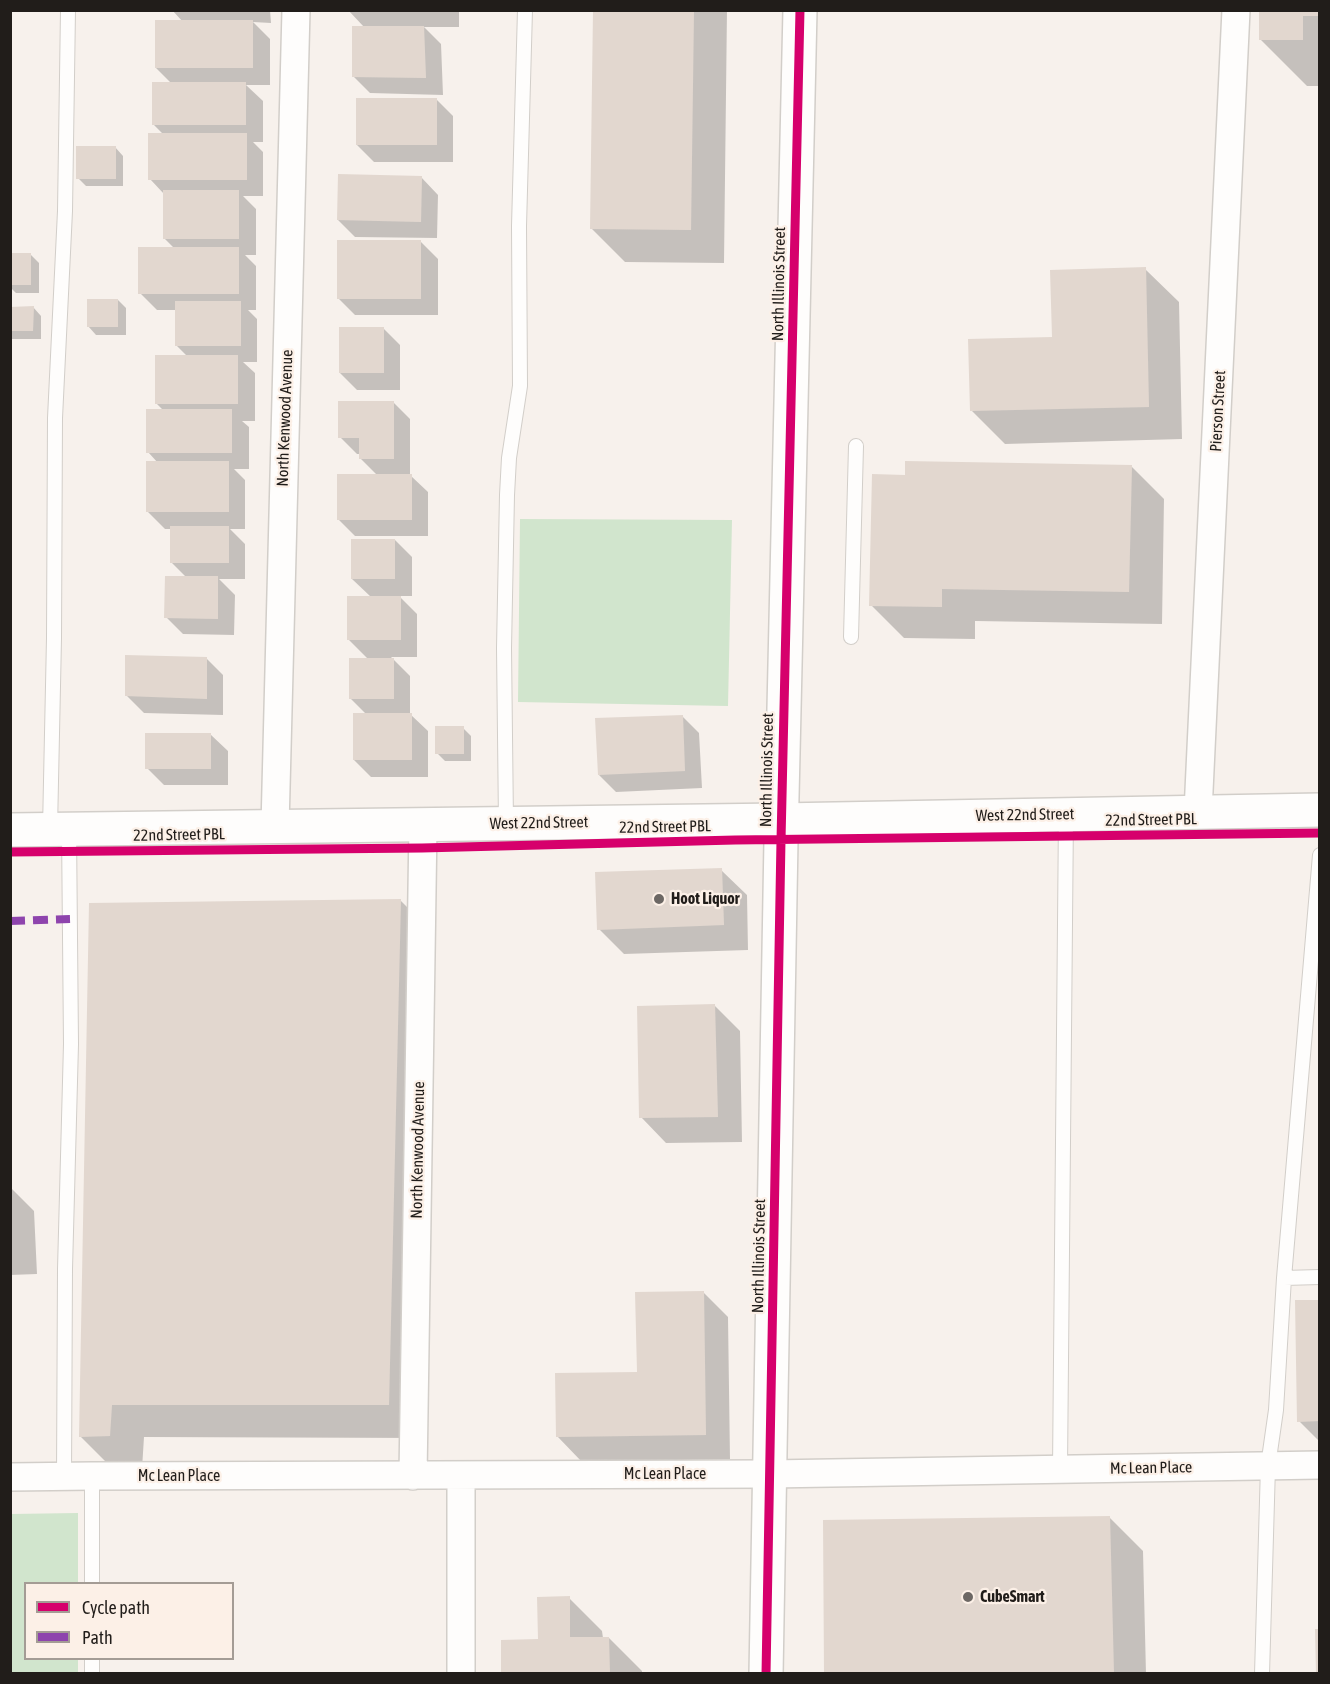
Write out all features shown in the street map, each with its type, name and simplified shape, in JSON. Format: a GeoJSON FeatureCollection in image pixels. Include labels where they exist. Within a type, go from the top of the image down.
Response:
{"type":"FeatureCollection","features":[{"type":"Feature","properties":{"kind":"main road","name":"North Illinois Street"},"geometry":{"type":"LineString","coordinates":[[766,1674],[781,820],[800,10]]}},
{"type":"Feature","properties":{"kind":"main road","name":"West 22nd Street"},"geometry":{"type":"LineString","coordinates":[[10,830],[1320,810]]}},
{"type":"Feature","properties":{"kind":"street","name":"North Kenwood Avenue"},"geometry":{"type":"LineString","coordinates":[[274,826],[296,10]]}},
{"type":"Feature","properties":{"kind":"street","name":"Pierson Street"},"geometry":{"type":"LineString","coordinates":[[1198,812],[1236,10]]}},
{"type":"Feature","properties":{"kind":"street","name":"North Kenwood Avenue"},"geometry":{"type":"LineString","coordinates":[[413,1476],[423,825]]}},
{"type":"Feature","properties":{"kind":"street","name":"Mc Lean Place"},"geometry":{"type":"LineString","coordinates":[[10,1478],[770,1474],[1320,1465]]}},
{"type":"Feature","properties":{"kind":"street"},"geometry":{"type":"LineString","coordinates":[[460,1674],[461,1476]]}},
{"type":"Feature","properties":{"kind":"lane"},"geometry":{"type":"LineString","coordinates":[[64,1477],[65,1269],[70,1044],[54,626],[55,418],[65,211],[68,10]]}},
{"type":"Feature","properties":{"kind":"lane"},"geometry":{"type":"LineString","coordinates":[[506,823],[504,648],[507,507],[509,458],[520,386],[519,226],[525,10]]}},
{"type":"Feature","properties":{"kind":"lane"},"geometry":{"type":"LineString","coordinates":[[852,637],[856,446]]}},
{"type":"Feature","properties":{"kind":"lane"},"geometry":{"type":"LineString","coordinates":[[1060,1469],[1066,814]]}},
{"type":"Feature","properties":{"kind":"lane"},"geometry":{"type":"LineString","coordinates":[[1262,1674],[1268,1466],[1276,1410],[1284,1278],[1320,855]]}},
{"type":"Feature","properties":{"kind":"lane"},"geometry":{"type":"LineString","coordinates":[[1284,1278],[1320,1277]]}},
{"type":"Feature","properties":{"kind":"lane"},"geometry":{"type":"LineString","coordinates":[[92,1476],[92,1582]]}},
{"type":"Feature","properties":{"kind":"green space"},"geometry":{"type":"Polygon","coordinates":[[[520,519],[732,520],[728,706],[518,702],[520,519]]]}},
{"type":"Feature","properties":{"kind":"green space"},"geometry":{"type":"Polygon","coordinates":[[[78,1513],[78,1582],[24,1582],[24,1660],[78,1660],[78,1673],[11,1673],[11,1514],[78,1513]]]}},
{"type":"Feature","properties":{"kind":"building"},"geometry":{"type":"Polygon","coordinates":[[[593,10],[694,10],[691,230],[590,229],[593,10]]]}},
{"type":"Feature","properties":{"kind":"building"},"geometry":{"type":"Polygon","coordinates":[[[1259,10],[1320,10],[1320,16],[1303,16],[1303,40],[1259,40],[1259,10]]]}},
{"type":"Feature","properties":{"kind":"building"},"geometry":{"type":"Polygon","coordinates":[[[155,20],[253,20],[253,68],[155,68],[155,20]]]}},
{"type":"Feature","properties":{"kind":"building"},"geometry":{"type":"Polygon","coordinates":[[[352,26],[424,26],[426,78],[352,77],[352,26]]]}},
{"type":"Feature","properties":{"kind":"building"},"geometry":{"type":"Polygon","coordinates":[[[152,82],[246,82],[246,125],[152,125],[152,82]]]}},
{"type":"Feature","properties":{"kind":"building"},"geometry":{"type":"Polygon","coordinates":[[[356,98],[437,98],[437,145],[356,145],[356,98]]]}},
{"type":"Feature","properties":{"kind":"building"},"geometry":{"type":"Polygon","coordinates":[[[148,133],[247,133],[247,180],[148,180],[148,133]]]}},
{"type":"Feature","properties":{"kind":"building"},"geometry":{"type":"Polygon","coordinates":[[[76,146],[116,146],[116,179],[76,179],[76,146]]]}},
{"type":"Feature","properties":{"kind":"building"},"geometry":{"type":"Polygon","coordinates":[[[338,174],[422,176],[421,222],[337,220],[338,174]]]}},
{"type":"Feature","properties":{"kind":"building"},"geometry":{"type":"Polygon","coordinates":[[[163,190],[239,190],[239,239],[163,239],[163,190]]]}},
{"type":"Feature","properties":{"kind":"building"},"geometry":{"type":"Polygon","coordinates":[[[337,240],[421,240],[421,299],[337,299],[337,240]]]}},
{"type":"Feature","properties":{"kind":"building"},"geometry":{"type":"Polygon","coordinates":[[[138,247],[239,247],[239,294],[138,294],[138,247]]]}},
{"type":"Feature","properties":{"kind":"building"},"geometry":{"type":"Polygon","coordinates":[[[10,253],[31,253],[31,285],[10,285],[10,253]]]}},
{"type":"Feature","properties":{"kind":"building"},"geometry":{"type":"Polygon","coordinates":[[[1146,267],[1149,407],[970,411],[968,339],[1052,337],[1050,270],[1146,267]]]}},
{"type":"Feature","properties":{"kind":"building"},"geometry":{"type":"Polygon","coordinates":[[[87,299],[118,299],[118,327],[87,327],[87,299]]]}},
{"type":"Feature","properties":{"kind":"building"},"geometry":{"type":"Polygon","coordinates":[[[175,301],[241,301],[241,346],[175,346],[175,301]]]}},
{"type":"Feature","properties":{"kind":"building"},"geometry":{"type":"Polygon","coordinates":[[[34,306],[33,331],[10,331],[10,307],[34,306]]]}},
{"type":"Feature","properties":{"kind":"building"},"geometry":{"type":"Polygon","coordinates":[[[339,327],[384,327],[384,373],[339,373],[339,327]]]}},
{"type":"Feature","properties":{"kind":"building"},"geometry":{"type":"Polygon","coordinates":[[[155,355],[238,355],[238,404],[155,404],[155,355]]]}},
{"type":"Feature","properties":{"kind":"building"},"geometry":{"type":"Polygon","coordinates":[[[338,401],[394,401],[394,459],[359,459],[359,438],[338,438],[338,401]]]}},
{"type":"Feature","properties":{"kind":"building"},"geometry":{"type":"Polygon","coordinates":[[[146,409],[232,409],[232,453],[146,453],[146,409]]]}},
{"type":"Feature","properties":{"kind":"building"},"geometry":{"type":"Polygon","coordinates":[[[146,461],[229,461],[229,512],[146,512],[146,461]]]}},
{"type":"Feature","properties":{"kind":"building"},"geometry":{"type":"Polygon","coordinates":[[[905,461],[1132,465],[1129,592],[942,589],[942,607],[869,606],[872,474],[905,475],[905,461]]]}},
{"type":"Feature","properties":{"kind":"building"},"geometry":{"type":"Polygon","coordinates":[[[337,474],[412,474],[412,520],[337,520],[337,474]]]}},
{"type":"Feature","properties":{"kind":"building"},"geometry":{"type":"Polygon","coordinates":[[[170,526],[229,526],[229,563],[170,563],[170,526]]]}},
{"type":"Feature","properties":{"kind":"building"},"geometry":{"type":"Polygon","coordinates":[[[351,539],[395,539],[395,579],[351,579],[351,539]]]}},
{"type":"Feature","properties":{"kind":"building"},"geometry":{"type":"Polygon","coordinates":[[[165,576],[218,576],[218,619],[164,618],[165,576]]]}},
{"type":"Feature","properties":{"kind":"building"},"geometry":{"type":"Polygon","coordinates":[[[347,596],[401,596],[401,640],[347,640],[347,596]]]}},
{"type":"Feature","properties":{"kind":"building"},"geometry":{"type":"Polygon","coordinates":[[[125,655],[207,657],[207,699],[125,696],[125,655]]]}},
{"type":"Feature","properties":{"kind":"building"},"geometry":{"type":"Polygon","coordinates":[[[349,658],[394,658],[394,699],[349,699],[349,658]]]}},
{"type":"Feature","properties":{"kind":"building"},"geometry":{"type":"Polygon","coordinates":[[[353,713],[412,713],[412,760],[353,760],[353,713]]]}},
{"type":"Feature","properties":{"kind":"building"},"geometry":{"type":"Polygon","coordinates":[[[683,715],[685,771],[598,775],[595,718],[683,715]]]}},
{"type":"Feature","properties":{"kind":"building"},"geometry":{"type":"Polygon","coordinates":[[[435,726],[464,726],[464,754],[435,754],[435,726]]]}},
{"type":"Feature","properties":{"kind":"building"},"geometry":{"type":"Polygon","coordinates":[[[145,733],[211,733],[211,769],[145,769],[145,733]]]}},
{"type":"Feature","properties":{"kind":"building","name":"Hoot Liquor"},"geometry":{"type":"Polygon","coordinates":[[[722,868],[724,925],[597,930],[595,872],[722,868]]]}},
{"type":"Feature","properties":{"kind":"building"},"geometry":{"type":"Polygon","coordinates":[[[401,899],[389,1405],[112,1405],[110,1436],[79,1437],[89,903],[401,899]]]}},
{"type":"Feature","properties":{"kind":"building"},"geometry":{"type":"Polygon","coordinates":[[[715,1004],[718,1117],[639,1118],[637,1006],[715,1004]]]}},
{"type":"Feature","properties":{"kind":"building"},"geometry":{"type":"Polygon","coordinates":[[[704,1291],[706,1435],[556,1437],[555,1373],[637,1372],[635,1292],[704,1291]]]}},
{"type":"Feature","properties":{"kind":"building"},"geometry":{"type":"Polygon","coordinates":[[[1295,1300],[1320,1300],[1320,1421],[1297,1422],[1295,1300]]]}},
{"type":"Feature","properties":{"kind":"building","name":"CubeSmart"},"geometry":{"type":"Polygon","coordinates":[[[1110,1516],[1114,1674],[824,1674],[823,1520],[1110,1516]]]}},
{"type":"Feature","properties":{"kind":"building"},"geometry":{"type":"Polygon","coordinates":[[[570,1596],[570,1637],[609,1637],[610,1674],[501,1674],[501,1640],[538,1639],[537,1597],[570,1596]]]}},
{"type":"Feature","properties":{"kind":"building"},"geometry":{"type":"Polygon","coordinates":[[[1315,1629],[1320,1629],[1320,1674],[1316,1674],[1315,1629]]]}},
{"type":"Feature","properties":{"kind":"marked path"},"geometry":{"type":"LineString","coordinates":[[10,921],[70,919]]}},
{"type":"Feature","properties":{"kind":"cycle path"},"geometry":{"type":"LineString","coordinates":[[766,1674],[781,840],[800,10]]}},
{"type":"Feature","properties":{"kind":"cycle path","name":"22nd Street PBL"},"geometry":{"type":"LineString","coordinates":[[10,852],[422,848],[735,840],[1320,833]]}},
{"type":"Feature","properties":{"kind":"place","name":"Hoot Liquor"},"geometry":{"type":"Point","coordinates":[659,899]}},
{"type":"Feature","properties":{"kind":"place","name":"CubeSmart"},"geometry":{"type":"Point","coordinates":[968,1597]}}]}
